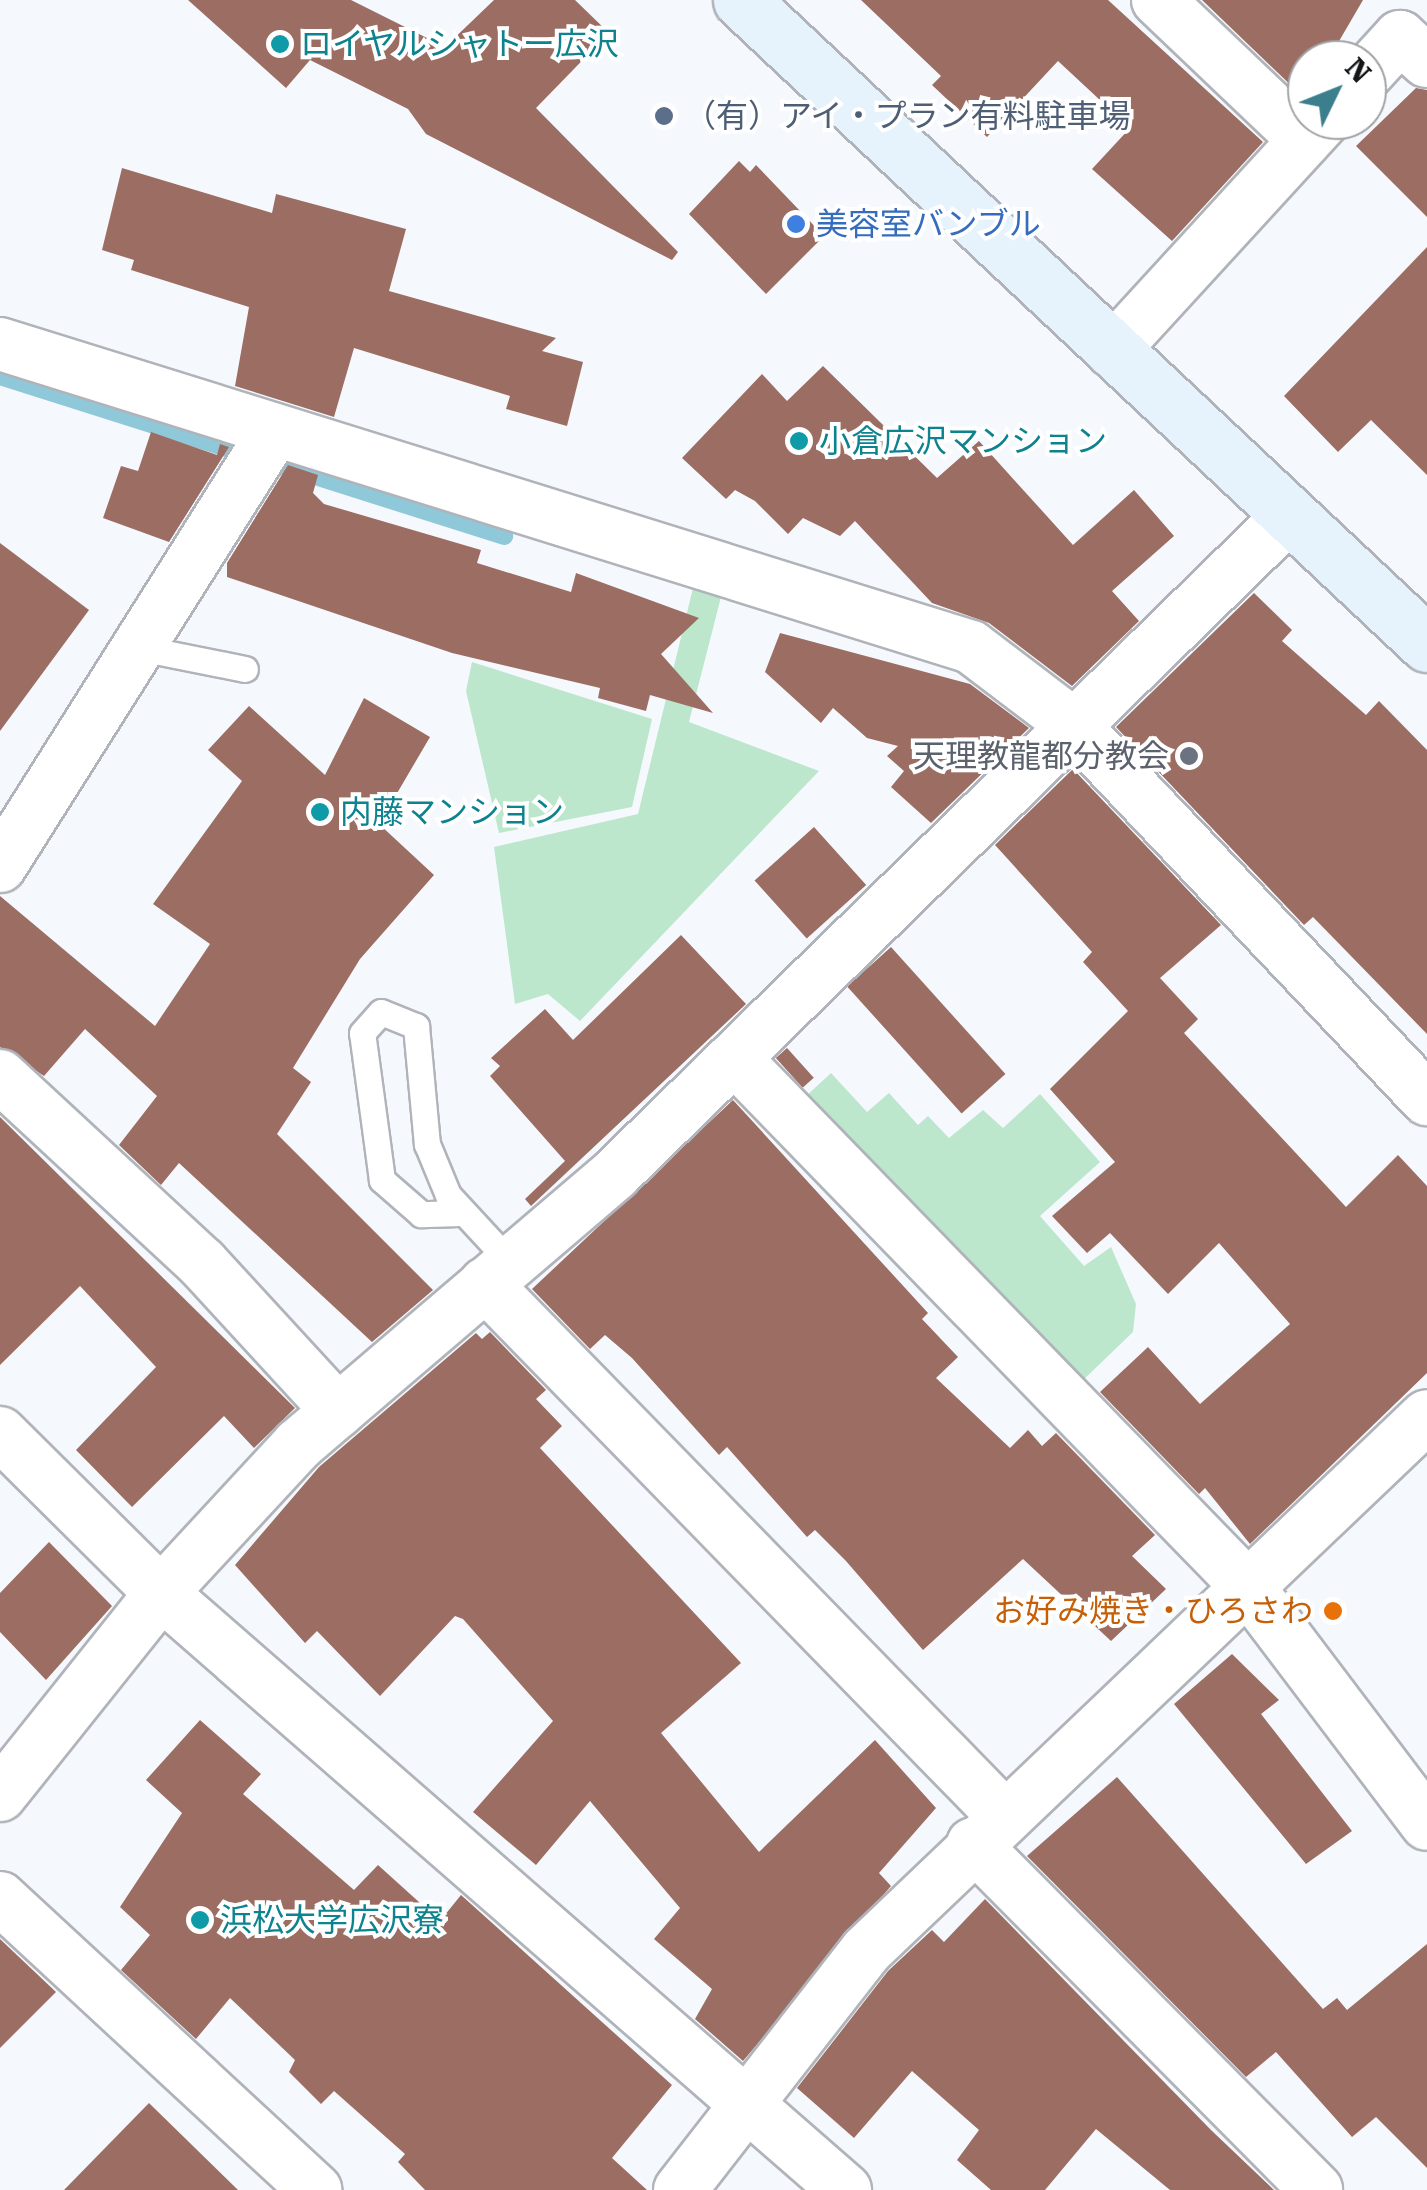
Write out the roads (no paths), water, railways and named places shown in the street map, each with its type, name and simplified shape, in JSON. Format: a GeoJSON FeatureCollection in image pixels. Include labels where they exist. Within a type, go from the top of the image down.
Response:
{"type":"FeatureCollection","features":[{"type":"Feature","properties":{"kind":"street"},"geometry":{"type":"LineString","coordinates":[[741,0],[1427,644]]}},
{"type":"Feature","properties":{"kind":"street"},"geometry":{"type":"LineString","coordinates":[[1158,0],[1287,107]]}},
{"type":"Feature","properties":{"kind":"street"},"geometry":{"type":"LineString","coordinates":[[1387,51],[1400,37],[1427,60]]}},
{"type":"Feature","properties":{"kind":"street"},"geometry":{"type":"LineString","coordinates":[[1112,351],[1306,140]]}},
{"type":"Feature","properties":{"kind":"street"},"geometry":{"type":"LineString","coordinates":[[0,344],[971,647],[1071,723],[1427,1099]]}},
{"type":"Feature","properties":{"kind":"street"},"geometry":{"type":"LineString","coordinates":[[0,866],[274,432]]}},
{"type":"Feature","properties":{"kind":"street"},"geometry":{"type":"LineString","coordinates":[[0,1795],[161,1593],[338,1411],[498,1273],[734,1058],[1071,723],[1288,517]]}},
{"type":"Feature","properties":{"kind":"street"},"geometry":{"type":"LineString","coordinates":[[734,1058],[1247,1586],[1427,1824]]}},
{"type":"Feature","properties":{"kind":"street"},"geometry":{"type":"LineString","coordinates":[[0,1076],[202,1263],[338,1411]]}},
{"type":"Feature","properties":{"kind":"street"},"geometry":{"type":"LineString","coordinates":[[498,1273],[988,1829],[1316,2190]]}},
{"type":"Feature","properties":{"kind":"street"},"geometry":{"type":"LineString","coordinates":[[680,2190],[744,2102],[866,1951],[988,1829],[1427,1416]]}},
{"type":"Feature","properties":{"kind":"street"},"geometry":{"type":"LineString","coordinates":[[0,1433],[161,1593],[844,2190]]}},
{"type":"Feature","properties":{"kind":"street"},"geometry":{"type":"LineString","coordinates":[[0,1898],[314,2190]]}},
{"type":"Feature","properties":{"kind":"lane"},"geometry":{"type":"LineString","coordinates":[[135,648],[245,669]]}},
{"type":"Feature","properties":{"kind":"lane"},"geometry":{"type":"LineString","coordinates":[[459,1213],[422,1214],[382,1180],[362,1033],[382,1012],[416,1026],[428,1144],[459,1213],[498,1273]]}},
{"type":"Feature","properties":{"kind":"waterway"},"geometry":{"type":"LineString","coordinates":[[0,376],[504,536]]}},
{"type":"Feature","properties":{"kind":"place","name":"ロイヤルシャトー広沢"},"geometry":{"type":"Point","coordinates":[280,44]}},
{"type":"Feature","properties":{"kind":"place","name":"（有）アイ・プラン有料駐車場"},"geometry":{"type":"Point","coordinates":[664,116]}},
{"type":"Feature","properties":{"kind":"place","name":"美容室バンブル"},"geometry":{"type":"Point","coordinates":[796,224]}},
{"type":"Feature","properties":{"kind":"place","name":"小倉広沢マンション"},"geometry":{"type":"Point","coordinates":[799,441]}},
{"type":"Feature","properties":{"kind":"place","name":"天理教龍都分教会"},"geometry":{"type":"Point","coordinates":[1189,756]}},
{"type":"Feature","properties":{"kind":"place","name":"内藤マンション"},"geometry":{"type":"Point","coordinates":[320,812]}},
{"type":"Feature","properties":{"kind":"place","name":"お好み焼き・ひろさわ"},"geometry":{"type":"Point","coordinates":[1333,1611]}},
{"type":"Feature","properties":{"kind":"place","name":"浜松大学広沢寮"},"geometry":{"type":"Point","coordinates":[200,1920]}}]}
